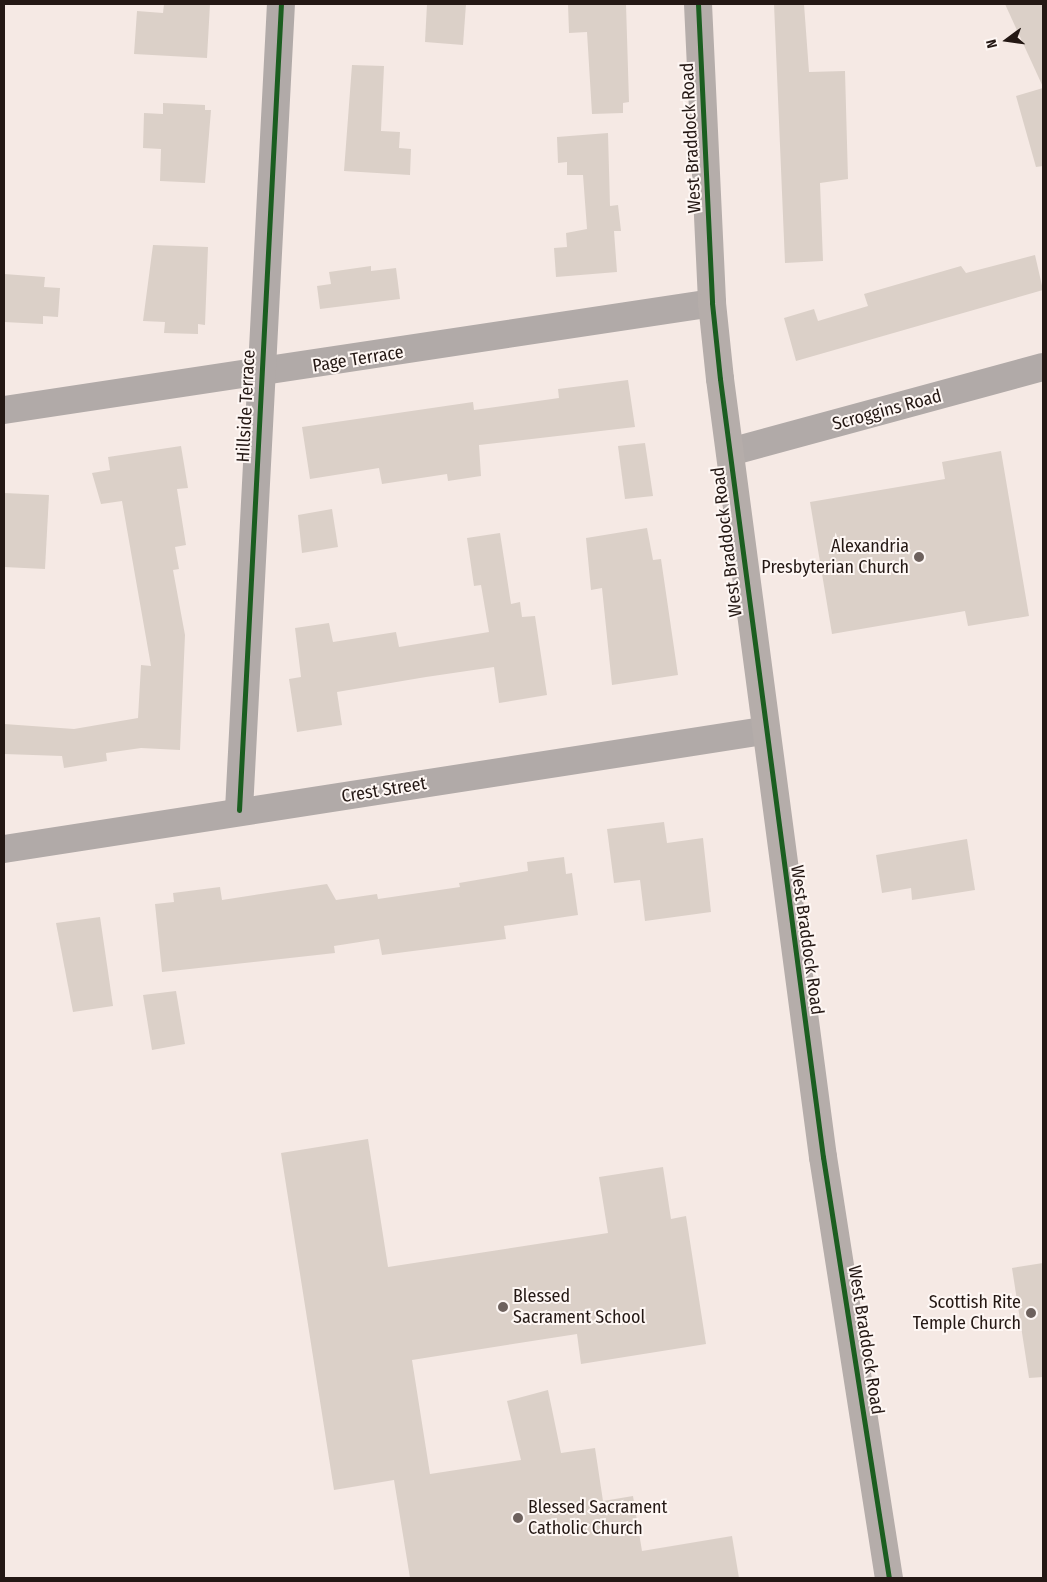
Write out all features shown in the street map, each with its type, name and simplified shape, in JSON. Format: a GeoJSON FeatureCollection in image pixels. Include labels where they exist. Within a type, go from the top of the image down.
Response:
{"type":"FeatureCollection","features":[{"type":"Feature","properties":{"kind":"main road","name":"West Braddock Road"},"geometry":{"type":"LineString","coordinates":[[698,4],[712,303],[730,452],[764,730],[826,1172],[889,1578]]}},
{"type":"Feature","properties":{"kind":"street","name":"Hillside Terrace"},"geometry":{"type":"LineString","coordinates":[[239,810],[281,4]]}},
{"type":"Feature","properties":{"kind":"street","name":"Page Terrace"},"geometry":{"type":"LineString","coordinates":[[4,410],[262,374],[712,303]]}},
{"type":"Feature","properties":{"kind":"street","name":"Scroggins Road"},"geometry":{"type":"LineString","coordinates":[[730,452],[1043,367]]}},
{"type":"Feature","properties":{"kind":"street","name":"Crest Street"},"geometry":{"type":"LineString","coordinates":[[4,848],[764,730]]}},
{"type":"Feature","properties":{"kind":"building"},"geometry":{"type":"Polygon","coordinates":[[[164,4],[210,4],[207,58],[134,54],[137,11],[163,13],[164,4]]]}},
{"type":"Feature","properties":{"kind":"building"},"geometry":{"type":"Polygon","coordinates":[[[427,4],[466,4],[463,45],[425,42],[427,4]]]}},
{"type":"Feature","properties":{"kind":"building"},"geometry":{"type":"Polygon","coordinates":[[[568,4],[626,4],[629,102],[623,103],[623,113],[592,114],[587,32],[569,33],[568,4]]]}},
{"type":"Feature","properties":{"kind":"building"},"geometry":{"type":"Polygon","coordinates":[[[774,4],[804,4],[809,72],[845,71],[848,179],[820,183],[823,261],[785,263],[774,4]]]}},
{"type":"Feature","properties":{"kind":"building"},"geometry":{"type":"Polygon","coordinates":[[[1005,4],[1043,4],[1043,87],[1005,4]]]}},
{"type":"Feature","properties":{"kind":"building"},"geometry":{"type":"Polygon","coordinates":[[[352,65],[384,66],[381,131],[400,132],[399,148],[411,149],[410,175],[344,171],[352,65]]]}},
{"type":"Feature","properties":{"kind":"building"},"geometry":{"type":"Polygon","coordinates":[[[1043,88],[1043,166],[1036,167],[1016,96],[1043,88]]]}},
{"type":"Feature","properties":{"kind":"building"},"geometry":{"type":"Polygon","coordinates":[[[163,103],[205,105],[205,110],[211,110],[205,183],[160,181],[161,149],[143,148],[144,113],[163,114],[163,103]]]}},
{"type":"Feature","properties":{"kind":"building"},"geometry":{"type":"Polygon","coordinates":[[[608,133],[610,206],[618,205],[621,231],[614,231],[617,272],[556,277],[554,248],[567,247],[566,233],[587,229],[583,175],[567,175],[567,162],[558,163],[557,137],[608,133]]]}},
{"type":"Feature","properties":{"kind":"building"},"geometry":{"type":"Polygon","coordinates":[[[153,245],[208,247],[205,325],[198,324],[198,334],[164,333],[165,322],[143,321],[153,245]]]}},
{"type":"Feature","properties":{"kind":"building"},"geometry":{"type":"Polygon","coordinates":[[[1035,255],[1043,290],[796,361],[784,318],[814,309],[818,321],[868,306],[864,294],[961,266],[966,273],[1035,255]]]}},
{"type":"Feature","properties":{"kind":"building"},"geometry":{"type":"Polygon","coordinates":[[[371,266],[371,271],[396,268],[400,299],[320,309],[317,286],[331,284],[329,272],[371,266]]]}},
{"type":"Feature","properties":{"kind":"building"},"geometry":{"type":"Polygon","coordinates":[[[4,274],[45,277],[44,287],[60,288],[58,317],[43,316],[43,324],[4,322],[4,274]]]}},
{"type":"Feature","properties":{"kind":"building"},"geometry":{"type":"Polygon","coordinates":[[[628,380],[635,427],[479,445],[481,476],[448,481],[447,474],[382,484],[379,468],[310,479],[302,427],[473,402],[474,410],[559,398],[558,389],[628,380]]]}},
{"type":"Feature","properties":{"kind":"building"},"geometry":{"type":"Polygon","coordinates":[[[645,443],[653,496],[625,499],[618,446],[645,443]]]}},
{"type":"Feature","properties":{"kind":"building"},"geometry":{"type":"Polygon","coordinates":[[[181,446],[188,488],[177,489],[186,545],[175,547],[179,569],[173,570],[185,635],[180,750],[141,748],[106,753],[107,761],[64,768],[62,756],[4,754],[4,724],[74,729],[138,718],[141,665],[151,666],[122,501],[101,504],[92,473],[110,470],[108,457],[181,446]]]}},
{"type":"Feature","properties":{"kind":"building","name":"Alexandria Presbyterian Church"},"geometry":{"type":"Polygon","coordinates":[[[1001,451],[1029,616],[968,626],[965,611],[832,634],[810,502],[945,479],[942,462],[1001,451]]]}},
{"type":"Feature","properties":{"kind":"building"},"geometry":{"type":"Polygon","coordinates":[[[4,493],[49,495],[45,569],[4,567],[4,493]]]}},
{"type":"Feature","properties":{"kind":"building"},"geometry":{"type":"Polygon","coordinates":[[[332,509],[338,547],[302,553],[298,515],[332,509]]]}},
{"type":"Feature","properties":{"kind":"building"},"geometry":{"type":"Polygon","coordinates":[[[647,528],[653,560],[661,559],[678,675],[612,685],[602,588],[591,590],[586,538],[647,528]]]}},
{"type":"Feature","properties":{"kind":"building"},"geometry":{"type":"Polygon","coordinates":[[[500,533],[511,604],[520,602],[522,617],[535,616],[547,695],[499,703],[494,667],[426,677],[337,692],[342,725],[297,732],[289,679],[301,677],[295,628],[329,623],[333,642],[396,632],[399,647],[489,632],[481,585],[474,586],[467,538],[500,533]]]}},
{"type":"Feature","properties":{"kind":"building"},"geometry":{"type":"Polygon","coordinates":[[[664,822],[667,843],[703,838],[711,912],[645,921],[640,880],[614,883],[607,829],[664,822]]]}},
{"type":"Feature","properties":{"kind":"building"},"geometry":{"type":"Polygon","coordinates":[[[967,839],[975,890],[912,900],[911,888],[882,893],[876,855],[967,839]]]}},
{"type":"Feature","properties":{"kind":"building"},"geometry":{"type":"Polygon","coordinates":[[[564,857],[566,874],[572,873],[578,915],[504,926],[506,939],[382,955],[379,939],[334,946],[335,953],[162,972],[155,904],[174,902],[173,893],[220,887],[222,900],[327,884],[336,900],[377,894],[378,899],[460,887],[459,883],[528,871],[527,862],[564,857]]]}},
{"type":"Feature","properties":{"kind":"building"},"geometry":{"type":"Polygon","coordinates":[[[100,917],[113,1006],[73,1012],[56,923],[100,917]]]}},
{"type":"Feature","properties":{"kind":"building"},"geometry":{"type":"Polygon","coordinates":[[[176,991],[185,1044],[152,1050],[143,995],[176,991]]]}},
{"type":"Feature","properties":{"kind":"building","name":"Blessed Sacrament School"},"geometry":{"type":"Polygon","coordinates":[[[368,1139],[388,1267],[608,1233],[599,1177],[663,1167],[671,1219],[686,1216],[706,1344],[581,1364],[577,1334],[412,1360],[430,1474],[521,1460],[507,1401],[548,1390],[561,1453],[595,1448],[603,1501],[633,1496],[642,1551],[732,1536],[739,1578],[410,1578],[394,1480],[334,1490],[281,1153],[368,1139]]]}},
{"type":"Feature","properties":{"kind":"building","name":"Scottish Rite Temple Church"},"geometry":{"type":"Polygon","coordinates":[[[1043,1263],[1043,1377],[1029,1378],[1012,1268],[1043,1263]]]}},
{"type":"Feature","properties":{"kind":"cycle path"},"geometry":{"type":"LineString","coordinates":[[239,810],[281,4]]}},
{"type":"Feature","properties":{"kind":"cycle path"},"geometry":{"type":"LineString","coordinates":[[698,4],[712,303],[720,379],[823,1157],[889,1578]]}},
{"type":"Feature","properties":{"kind":"place","name":"Alexandria Presbyterian Church"},"geometry":{"type":"Point","coordinates":[919,557]}},
{"type":"Feature","properties":{"kind":"place","name":"Blessed Sacrament School"},"geometry":{"type":"Point","coordinates":[503,1307]}},
{"type":"Feature","properties":{"kind":"place","name":"Scottish Rite Temple Church"},"geometry":{"type":"Point","coordinates":[1031,1313]}},
{"type":"Feature","properties":{"kind":"place","name":"Blessed Sacrament Catholic Church"},"geometry":{"type":"Point","coordinates":[518,1518]}}]}
